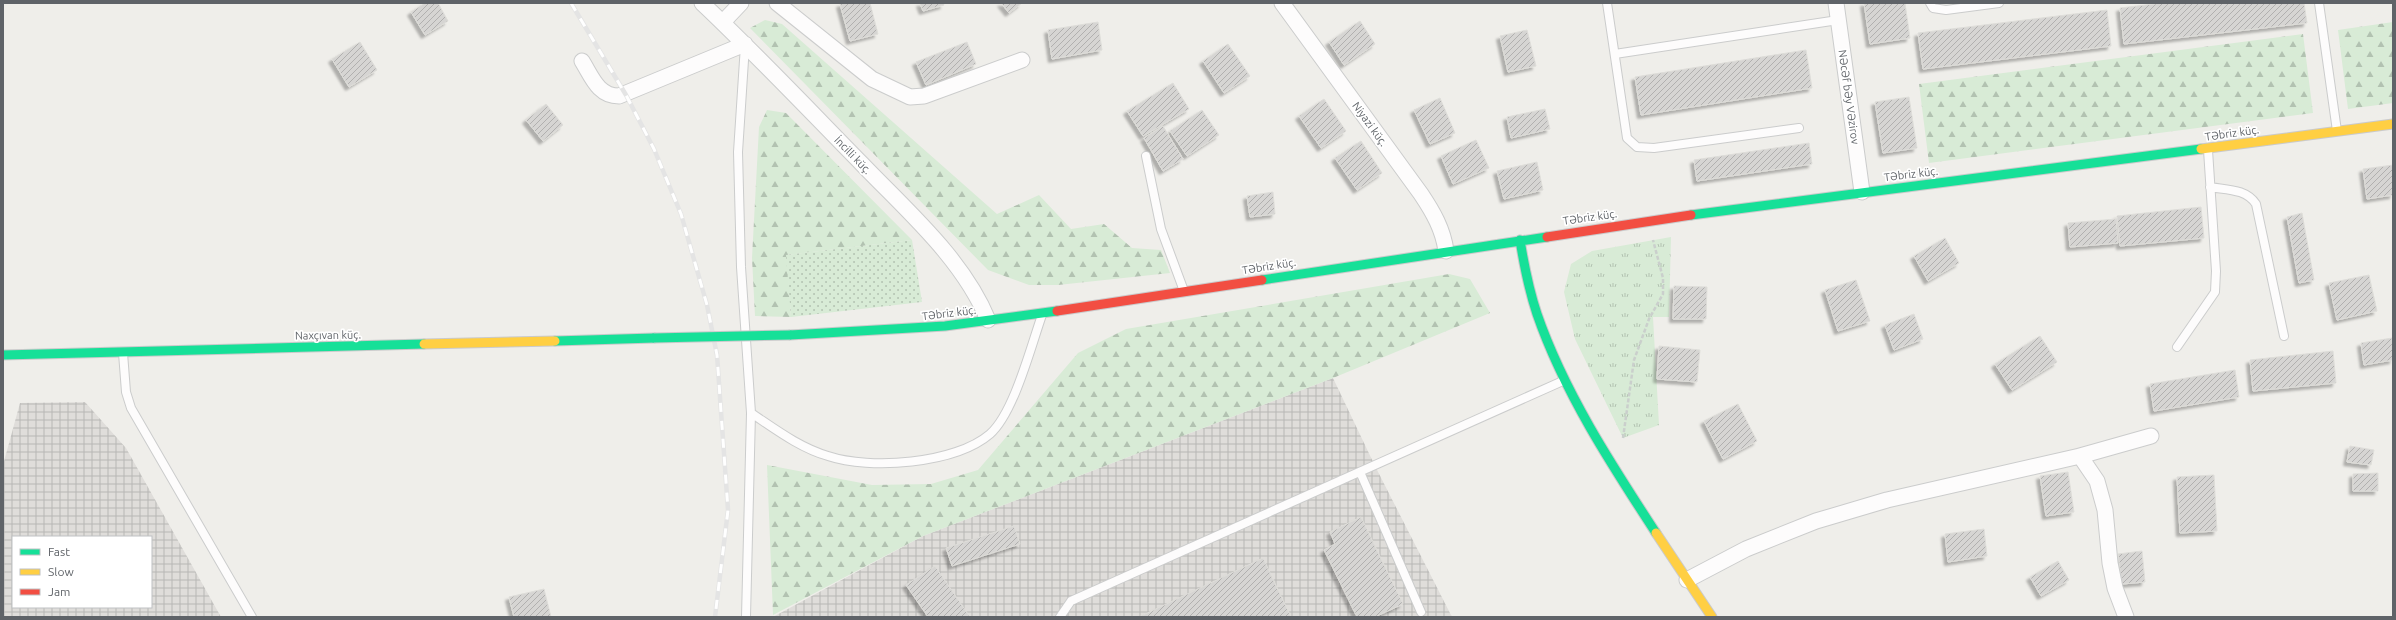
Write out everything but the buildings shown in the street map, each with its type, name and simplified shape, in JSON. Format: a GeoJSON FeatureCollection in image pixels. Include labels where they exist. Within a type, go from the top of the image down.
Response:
{"type":"FeatureCollection","features":[{"type":"Feature","properties":{"kind":"street","name":"İncilli küç."},"geometry":{"type":"LineString","coordinates":[[702,3],[745,44],[919,223],[964,276],[978,296],[988,320]]}},
{"type":"Feature","properties":{"kind":"street"},"geometry":{"type":"LineString","coordinates":[[722,22],[740,3]]}},
{"type":"Feature","properties":{"kind":"street"},"geometry":{"type":"LineString","coordinates":[[777,3],[872,79],[910,97],[924,96],[1022,60]]}},
{"type":"Feature","properties":{"kind":"street","name":"Niyazi küç."},"geometry":{"type":"LineString","coordinates":[[1282,3],[1421,194],[1434,214],[1444,235],[1446,251]]}},
{"type":"Feature","properties":{"kind":"street","name":"Nəcəf bəy Vəzirov"},"geometry":{"type":"LineString","coordinates":[[1836,3],[1862,192]]}},
{"type":"Feature","properties":{"kind":"street"},"geometry":{"type":"LineString","coordinates":[[582,61],[602,92],[609,96],[619,96],[745,44]]}},
{"type":"Feature","properties":{"kind":"street","name":"Təbriz küç."},"geometry":{"type":"LineString","coordinates":[[654,338],[884,331],[988,320],[1184,292],[1520,240],[1862,192],[2208,149],[2393,124]]}},
{"type":"Feature","properties":{"kind":"street"},"geometry":{"type":"LineString","coordinates":[[1520,240],[1530,289],[1540,325],[1566,379],[1607,456],[1712,617]]}},
{"type":"Feature","properties":{"kind":"street","name":"Naxçıvan küç."},"geometry":{"type":"LineString","coordinates":[[3,355],[654,338]]}},
{"type":"Feature","properties":{"kind":"street"},"geometry":{"type":"LineString","coordinates":[[1687,580],[1746,549],[1816,521],[1887,500],[2080,456],[2151,436]]}},
{"type":"Feature","properties":{"kind":"street"},"geometry":{"type":"LineString","coordinates":[[2080,456],[2097,481],[2105,510],[2110,562],[2115,588],[2126,617]]}},
{"type":"Feature","properties":{"kind":"lane"},"geometry":{"type":"LineString","coordinates":[[1607,3],[1627,138],[1636,147],[1654,148],[1799,128]]}},
{"type":"Feature","properties":{"kind":"lane"},"geometry":{"type":"LineString","coordinates":[[1930,3],[1933,8],[1946,10],[1999,3]]}},
{"type":"Feature","properties":{"kind":"lane"},"geometry":{"type":"LineString","coordinates":[[2319,3],[2337,131]]}},
{"type":"Feature","properties":{"kind":"lane"},"geometry":{"type":"LineString","coordinates":[[1615,54],[1838,20]]}},
{"type":"Feature","properties":{"kind":"lane"},"geometry":{"type":"LineString","coordinates":[[745,44],[738,152],[741,266],[751,413],[746,617]]}},
{"type":"Feature","properties":{"kind":"lane"},"geometry":{"type":"LineString","coordinates":[[2177,347],[2215,292],[2216,272],[2208,149]]}},
{"type":"Feature","properties":{"kind":"lane"},"geometry":{"type":"LineString","coordinates":[[1146,156],[1161,229],[1184,292]]}},
{"type":"Feature","properties":{"kind":"lane"},"geometry":{"type":"LineString","coordinates":[[2210,187],[2242,192],[2251,197],[2256,204],[2284,336]]}},
{"type":"Feature","properties":{"kind":"lane"},"geometry":{"type":"LineString","coordinates":[[751,413],[792,440],[826,456],[853,464],[935,458],[968,448],[991,434],[1007,412],[1043,313]]}},
{"type":"Feature","properties":{"kind":"lane"},"geometry":{"type":"LineString","coordinates":[[123,352],[126,392],[131,408],[252,617]]}},
{"type":"Feature","properties":{"kind":"lane"},"geometry":{"type":"LineString","coordinates":[[1060,617],[1072,601],[1566,379]]}},
{"type":"Feature","properties":{"kind":"lane"},"geometry":{"type":"LineString","coordinates":[[1360,472],[1421,612]]}},
{"type":"Feature","properties":{"kind":"path"},"geometry":{"type":"LineString","coordinates":[[1623,438],[1634,360],[1649,319],[1663,294],[1663,278],[1653,240]]}},
{"type":"Feature","properties":{"kind":"shaded area"},"geometry":{"type":"Polygon","coordinates":[[[1333,378],[1375,466],[1452,617],[773,617],[923,536],[1333,378]]]}},
{"type":"Feature","properties":{"kind":"shaded area"},"geometry":{"type":"Polygon","coordinates":[[[85,402],[126,448],[221,617],[3,617],[3,465],[20,403],[85,402]]]}},
{"type":"Feature","properties":{"kind":"green space"},"geometry":{"type":"Polygon","coordinates":[[[765,20],[782,24],[997,214],[1039,195],[1071,229],[1104,224],[1132,248],[1161,250],[1170,273],[1058,285],[1029,285],[988,270],[750,28],[765,20]]]}},
{"type":"Feature","properties":{"kind":"green space"},"geometry":{"type":"Polygon","coordinates":[[[2393,22],[2393,103],[2348,109],[2338,30],[2393,22]]]}},
{"type":"Feature","properties":{"kind":"green space"},"geometry":{"type":"Polygon","coordinates":[[[2303,34],[2313,113],[1929,163],[1919,84],[2303,34]]]}},
{"type":"Feature","properties":{"kind":"green space"},"geometry":{"type":"Polygon","coordinates":[[[767,110],[786,113],[912,240],[787,255],[791,317],[755,316],[752,258],[759,127],[767,110]]]}},
{"type":"Feature","properties":{"kind":"green space"},"geometry":{"type":"Polygon","coordinates":[[[1671,237],[1669,317],[1653,317],[1659,425],[1623,438],[1575,339],[1564,292],[1571,264],[1592,251],[1671,237]]]}},
{"type":"Feature","properties":{"kind":"green space"},"geometry":{"type":"Polygon","coordinates":[[[912,240],[922,302],[791,317],[786,255],[912,240]]]}},
{"type":"Feature","properties":{"kind":"green space"},"geometry":{"type":"Polygon","coordinates":[[[1449,274],[1470,279],[1490,313],[1333,378],[923,536],[773,615],[767,465],[872,485],[931,484],[978,470],[1078,353],[1126,329],[1449,274]]]}},
{"type":"Feature","properties":{"kind":"railway"},"geometry":{"type":"LineString","coordinates":[[571,3],[626,95],[654,149],[681,214],[707,305],[717,355],[728,510],[715,617]]}},
{"type":"Feature","properties":{"kind":"traffic: fast"},"geometry":{"type":"LineString","coordinates":[[1691,215],[2201,149]]}},
{"type":"Feature","properties":{"kind":"traffic: fast"},"geometry":{"type":"LineString","coordinates":[[1262,280],[1547,237]]}},
{"type":"Feature","properties":{"kind":"traffic: fast"},"geometry":{"type":"LineString","coordinates":[[1520,240],[1534,305],[1548,343],[1590,427],[1622,481],[1656,533]]}},
{"type":"Feature","properties":{"kind":"traffic: fast"},"geometry":{"type":"LineString","coordinates":[[790,335],[945,326],[1057,311]]}},
{"type":"Feature","properties":{"kind":"traffic: fast"},"geometry":{"type":"LineString","coordinates":[[654,338],[790,335]]}},
{"type":"Feature","properties":{"kind":"traffic: fast"},"geometry":{"type":"LineString","coordinates":[[555,341],[654,338]]}},
{"type":"Feature","properties":{"kind":"traffic: fast"},"geometry":{"type":"LineString","coordinates":[[3,355],[424,344]]}},
{"type":"Feature","properties":{"kind":"traffic: slow"},"geometry":{"type":"LineString","coordinates":[[2201,149],[2393,124]]}},
{"type":"Feature","properties":{"kind":"traffic: slow"},"geometry":{"type":"LineString","coordinates":[[424,344],[555,341]]}},
{"type":"Feature","properties":{"kind":"traffic: slow"},"geometry":{"type":"LineString","coordinates":[[1656,533],[1712,617]]}},
{"type":"Feature","properties":{"kind":"traffic: jam"},"geometry":{"type":"LineString","coordinates":[[1547,237],[1691,215]]}},
{"type":"Feature","properties":{"kind":"traffic: jam"},"geometry":{"type":"LineString","coordinates":[[1057,311],[1262,280]]}}]}
